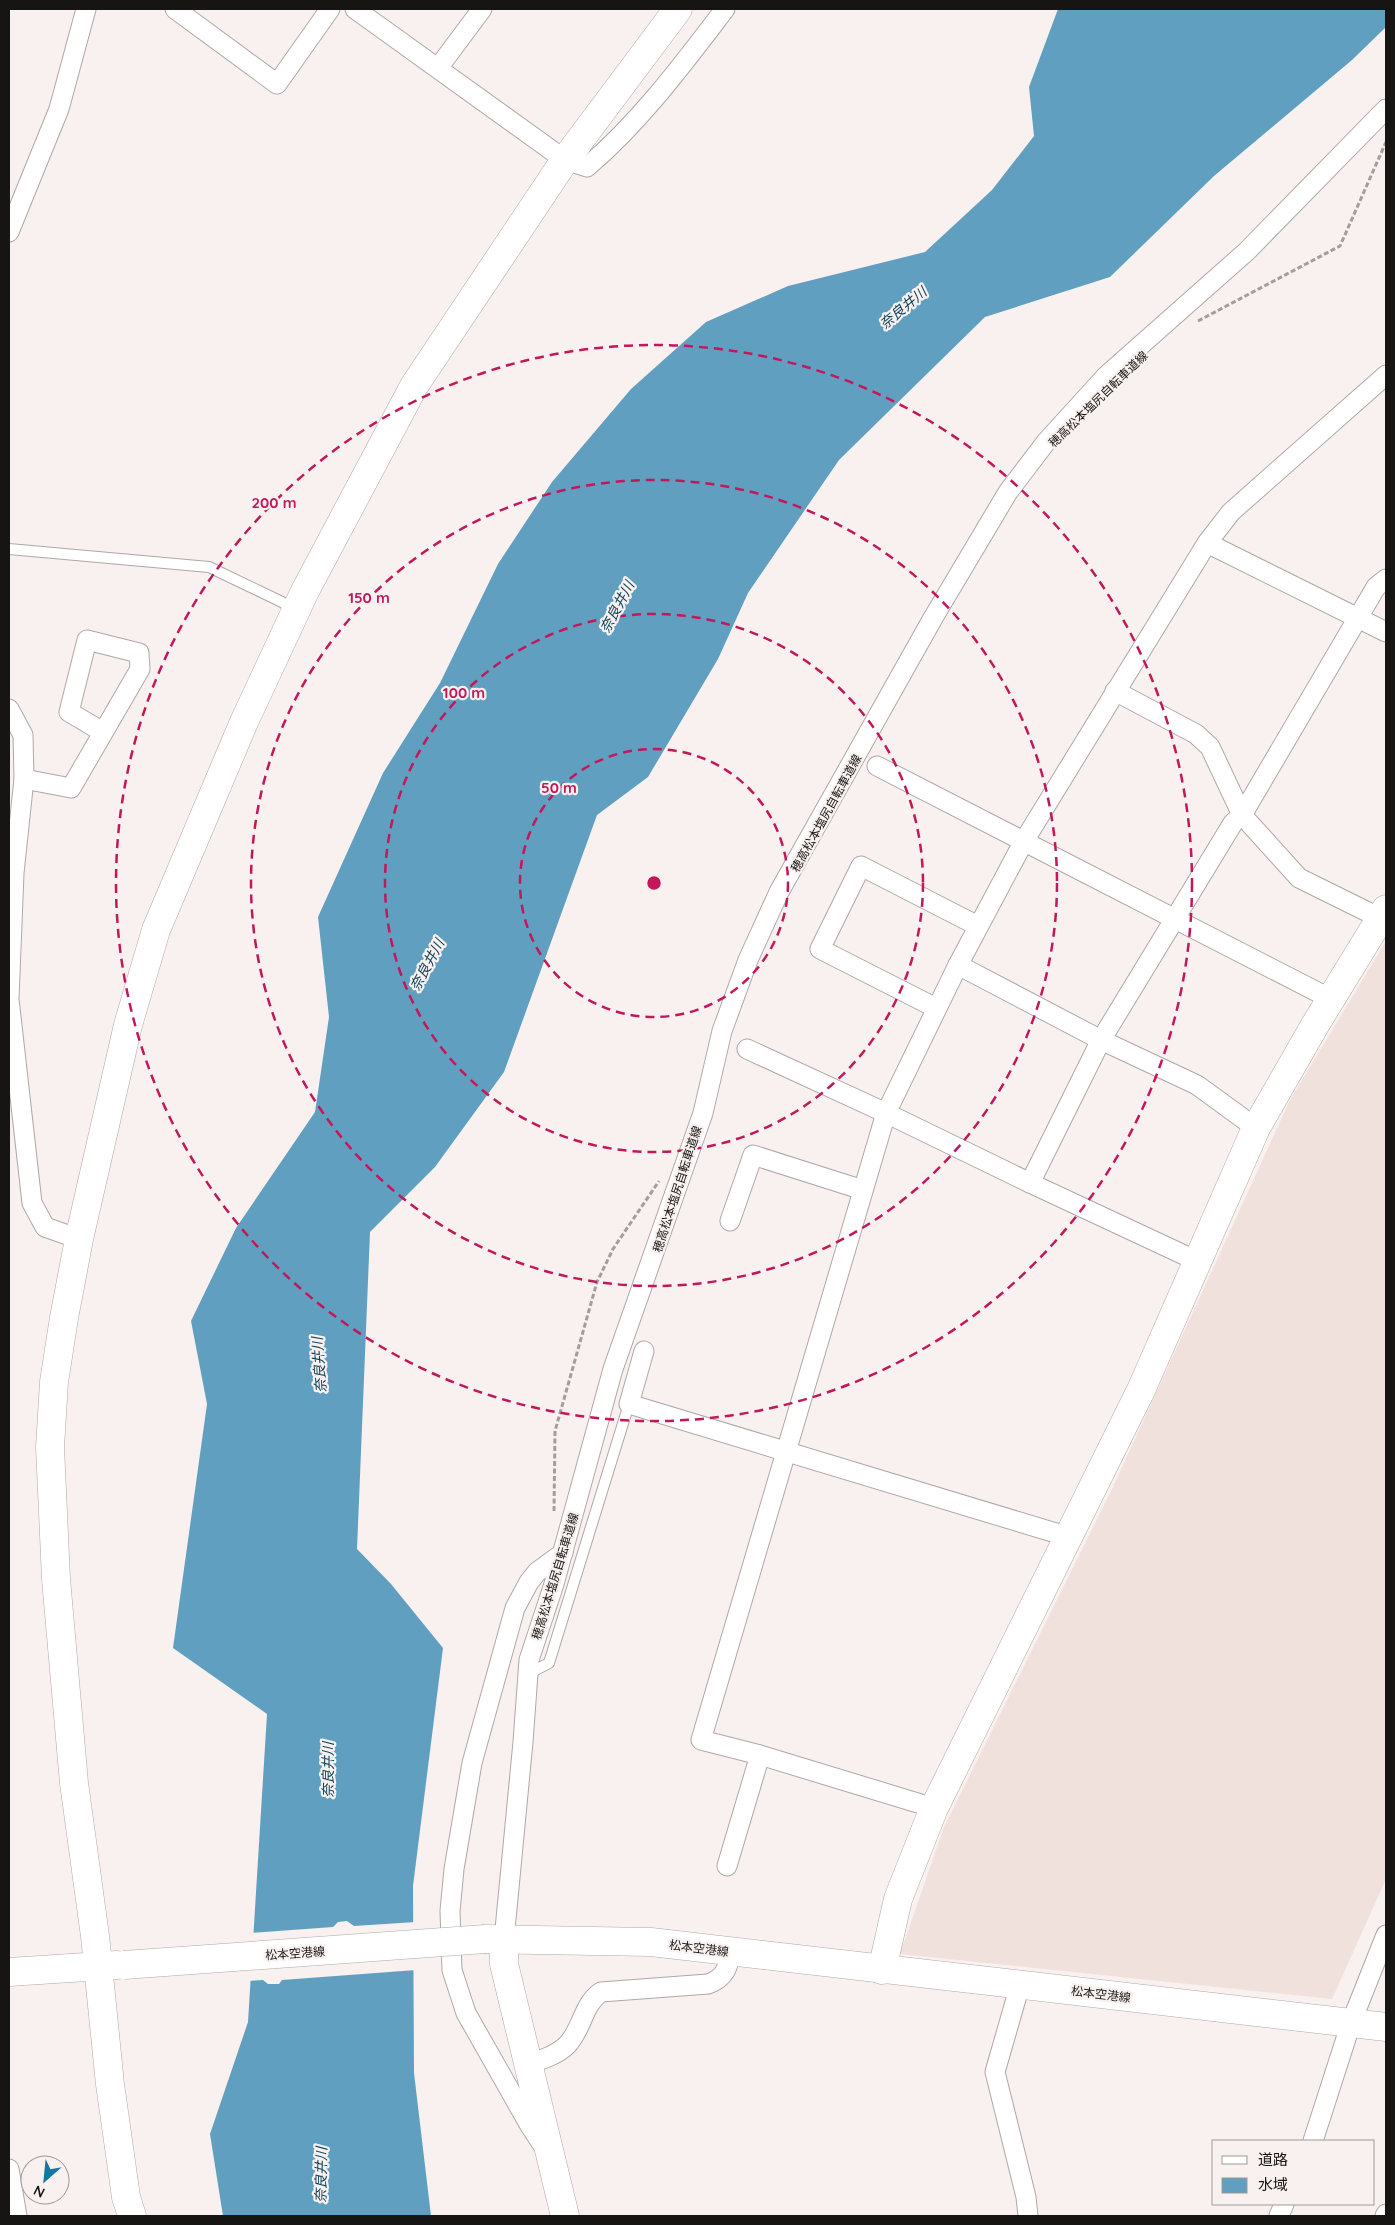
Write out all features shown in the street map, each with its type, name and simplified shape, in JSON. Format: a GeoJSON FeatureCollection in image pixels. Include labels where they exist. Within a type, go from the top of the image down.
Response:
{"type":"FeatureCollection","features":[{"type":"Feature","properties":{"kind":"street"},"geometry":{"type":"LineString","coordinates":[[9,232],[58,109],[86,9]]}},
{"type":"Feature","properties":{"kind":"street"},"geometry":{"type":"LineString","coordinates":[[175,9],[277,84],[330,9]]}},
{"type":"Feature","properties":{"kind":"street"},"geometry":{"type":"LineString","coordinates":[[355,9],[565,160],[587,167],[606,151],[654,99],[725,9]]}},
{"type":"Feature","properties":{"kind":"street"},"geometry":{"type":"LineString","coordinates":[[438,68],[482,9]]}},
{"type":"Feature","properties":{"kind":"street"},"geometry":{"type":"LineString","coordinates":[[132,2216],[126,2197],[110,2084],[111,1966],[74,1783],[56,1579],[50,1447],[54,1382],[79,1238],[128,1025],[156,930],[244,722],[296,612],[414,386],[565,160],[678,9]]}},
{"type":"Feature","properties":{"kind":"street"},"geometry":{"type":"LineString","coordinates":[[565,2216],[553,2160],[504,1964],[494,1940],[529,1660],[563,1553],[613,1369],[703,1113],[722,1030],[748,960],[779,892],[933,618],[1008,492],[1075,407],[1107,374],[1246,252],[1386,109]]}},
{"type":"Feature","properties":{"kind":"street"},"geometry":{"type":"LineString","coordinates":[[934,1808],[760,1755],[700,1740],[784,1450],[886,1112],[936,1008],[1024,841],[1114,691],[1207,542],[1230,512],[1386,376]]}},
{"type":"Feature","properties":{"kind":"street"},"geometry":{"type":"LineString","coordinates":[[1207,542],[1386,632]]}},
{"type":"Feature","properties":{"kind":"street"},"geometry":{"type":"LineString","coordinates":[[1030,1183],[1101,1040],[1233,823],[1242,815],[1376,587],[1386,579]]}},
{"type":"Feature","properties":{"kind":"street"},"geometry":{"type":"LineString","coordinates":[[19,783],[71,788],[140,669],[139,653],[87,640],[69,712],[103,732]]}},
{"type":"Feature","properties":{"kind":"street"},"geometry":{"type":"LineString","coordinates":[[882,1970],[898,1899],[934,1808],[1141,1390],[1256,1128],[1383,914],[1299,878],[1242,815],[1210,746],[1196,734],[1114,691]]}},
{"type":"Feature","properties":{"kind":"street"},"geometry":{"type":"LineString","coordinates":[[9,709],[23,735],[14,873],[9,999],[32,1203],[45,1227],[79,1238]]}},
{"type":"Feature","properties":{"kind":"street"},"geometry":{"type":"LineString","coordinates":[[877,766],[1331,999]]}},
{"type":"Feature","properties":{"kind":"street"},"geometry":{"type":"LineString","coordinates":[[936,1008],[820,949],[861,866],[978,926]]}},
{"type":"Feature","properties":{"kind":"street"},"geometry":{"type":"LineString","coordinates":[[958,965],[1101,1040],[1196,1085],[1256,1128]]}},
{"type":"Feature","properties":{"kind":"street"},"geometry":{"type":"LineString","coordinates":[[747,1049],[886,1112],[1030,1183],[1197,1261]]}},
{"type":"Feature","properties":{"kind":"street"},"geometry":{"type":"LineString","coordinates":[[730,1222],[753,1155],[863,1190]]}},
{"type":"Feature","properties":{"kind":"street"},"geometry":{"type":"LineString","coordinates":[[644,1351],[629,1404],[1069,1537]]}},
{"type":"Feature","properties":{"kind":"street"},"geometry":{"type":"LineString","coordinates":[[553,2160],[529,2124],[466,2013],[452,1970],[450,1911],[454,1869],[472,1763],[515,1608],[529,1582],[537,1572],[563,1553]]}},
{"type":"Feature","properties":{"kind":"street"},"geometry":{"type":"LineString","coordinates":[[727,1866],[760,1755]]}},
{"type":"Feature","properties":{"kind":"street"},"geometry":{"type":"LineString","coordinates":[[1313,2140],[1351,2022],[1386,1935]]}},
{"type":"Feature","properties":{"kind":"street","name":"松本空港線"},"geometry":{"type":"LineString","coordinates":[[9,1972],[494,1940],[651,1942],[1386,2027]]}},
{"type":"Feature","properties":{"kind":"street"},"geometry":{"type":"LineString","coordinates":[[528,2064],[547,2058],[568,2045],[594,1998],[601,1992],[708,1984],[718,1980],[725,1973],[731,1952]]}},
{"type":"Feature","properties":{"kind":"street"},"geometry":{"type":"LineString","coordinates":[[1020,1984],[1018,1997],[995,2072],[1026,2197],[1028,2216]]}},
{"type":"Feature","properties":{"kind":"street"},"geometry":{"type":"LineString","coordinates":[[9,2169],[16,2216]]}},
{"type":"Feature","properties":{"kind":"lane"},"geometry":{"type":"LineString","coordinates":[[9,549],[209,567],[282,602],[296,612]]}},
{"type":"Feature","properties":{"kind":"lane"},"geometry":{"type":"LineString","coordinates":[[528,1674],[549,1663],[629,1404]]}},
{"type":"Feature","properties":{"kind":"path"},"geometry":{"type":"LineString","coordinates":[[1193,323],[1340,246],[1386,142]]}},
{"type":"Feature","properties":{"kind":"path"},"geometry":{"type":"LineString","coordinates":[[554,1513],[555,1431],[597,1282],[613,1249],[663,1174]]}},
{"type":"Feature","properties":{"kind":"shaded area"},"geometry":{"type":"Polygon","coordinates":[[[1386,941],[1386,1879],[1332,1999],[900,1954],[944,1827],[1113,1487],[1290,1100],[1386,941]]]}},
{"type":"Feature","properties":{"kind":"water","name":"奈良井川"},"geometry":{"type":"Polygon","coordinates":[[[1058,9],[1386,9],[1386,27],[1352,60],[1214,176],[1110,277],[985,317],[839,460],[748,593],[718,659],[648,777],[597,815],[504,1072],[435,1167],[370,1232],[357,1549],[391,1584],[443,1648],[413,1886],[414,2073],[431,2216],[223,2216],[210,2134],[248,2022],[267,1714],[173,1648],[207,1404],[191,1321],[236,1228],[315,1112],[329,1017],[318,917],[383,773],[440,683],[498,564],[552,482],[631,389],[706,322],[788,286],[925,252],[992,190],[1034,136],[1029,87],[1058,9]]]}},
{"type":"Feature","properties":{"kind":"pier"},"geometry":{"type":"Polygon","coordinates":[[[347,1921],[354,1926],[416,1922],[416,1970],[282,1980],[279,1984],[268,1984],[263,1980],[247,1981],[250,1933],[333,1927],[338,1922],[347,1921]]]}}]}
